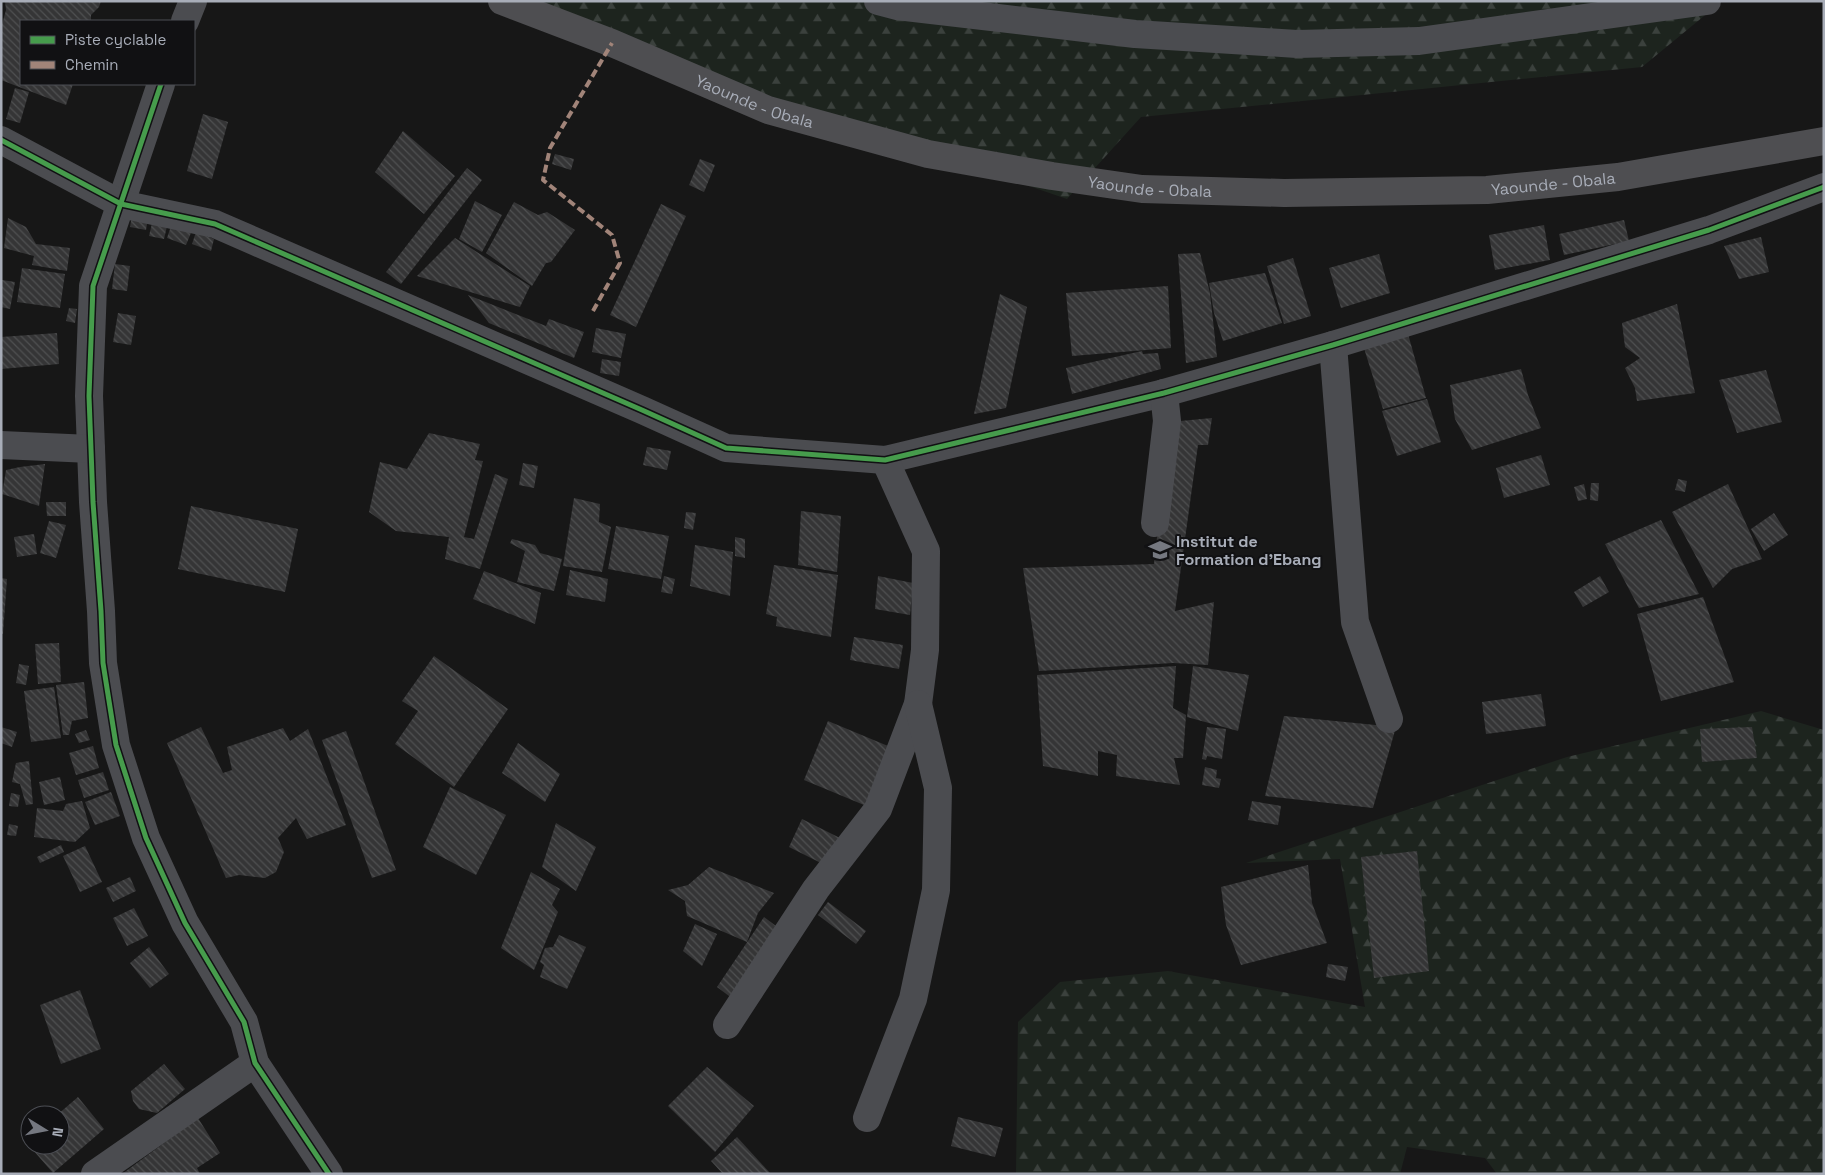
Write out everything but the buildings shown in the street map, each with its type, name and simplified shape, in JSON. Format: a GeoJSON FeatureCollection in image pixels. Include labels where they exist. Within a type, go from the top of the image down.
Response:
{"type":"FeatureCollection","features":[{"type":"Feature","properties":{"kind":"highway","name":"Yaounde - Obala"},"geometry":{"type":"LineString","coordinates":[[502,1],[612,43],[768,110],[928,154],[1052,176],[1142,189],[1284,193],[1488,190],[1618,177],[1824,141]]}},
{"type":"Feature","properties":{"kind":"street"},"geometry":{"type":"LineString","coordinates":[[185,20],[193,1]]}},
{"type":"Feature","properties":{"kind":"street"},"geometry":{"type":"LineString","coordinates":[[878,1],[898,6],[1135,34],[1297,44],[1419,41],[1707,1]]}},
{"type":"Feature","properties":{"kind":"street"},"geometry":{"type":"LineString","coordinates":[[161,85],[93,286],[89,396],[93,502],[103,663],[116,745],[146,838],[185,923],[244,1022],[255,1063],[329,1174]]}},
{"type":"Feature","properties":{"kind":"street"},"geometry":{"type":"LineString","coordinates":[[1,140],[121,204],[215,224],[726,448],[885,460],[1164,393],[1333,345],[1709,230],[1824,187]]}},
{"type":"Feature","properties":{"kind":"street"},"geometry":{"type":"LineString","coordinates":[[1333,345],[1355,622],[1389,719]]}},
{"type":"Feature","properties":{"kind":"street"},"geometry":{"type":"LineString","coordinates":[[1155,523],[1167,421],[1164,393]]}},
{"type":"Feature","properties":{"kind":"street"},"geometry":{"type":"LineString","coordinates":[[1,445],[91,449]]}},
{"type":"Feature","properties":{"kind":"street"},"geometry":{"type":"LineString","coordinates":[[727,1024],[816,889],[878,809],[918,704],[925,650],[926,551],[885,460]]}},
{"type":"Feature","properties":{"kind":"street"},"geometry":{"type":"LineString","coordinates":[[867,1118],[913,999],[936,890],[938,788],[918,704]]}},
{"type":"Feature","properties":{"kind":"street"},"geometry":{"type":"LineString","coordinates":[[95,1174],[255,1063]]}},
{"type":"Feature","properties":{"kind":"green space"},"geometry":{"type":"Polygon","coordinates":[[[513,1],[1715,1],[1715,7],[1642,67],[1141,117],[1067,199],[764,95],[513,1]]]}},
{"type":"Feature","properties":{"kind":"green space"},"geometry":{"type":"Polygon","coordinates":[[[1761,711],[1824,730],[1824,1174],[1497,1174],[1485,1158],[1407,1147],[1400,1174],[1016,1174],[1018,1022],[1060,982],[1168,971],[1365,1007],[1340,859],[1246,863],[1567,757],[1761,711]]]}},
{"type":"Feature","properties":{"kind":"marked path"},"geometry":{"type":"LineString","coordinates":[[593,311],[620,263],[612,235],[543,180],[550,148],[612,43]]}},
{"type":"Feature","properties":{"kind":"cycle path"},"geometry":{"type":"LineString","coordinates":[[161,85],[93,286],[89,396],[93,502],[103,663],[116,745],[146,838],[185,923],[244,1022],[255,1063],[329,1174]]}},
{"type":"Feature","properties":{"kind":"cycle path"},"geometry":{"type":"LineString","coordinates":[[1,140],[121,204],[215,224],[726,448],[885,460],[1164,393],[1333,345],[1709,230],[1824,187]]}},
{"type":"Feature","properties":{"kind":"place","name":"Institut de Formation d'Ebang"},"geometry":{"type":"Point","coordinates":[1160,550]}}]}
